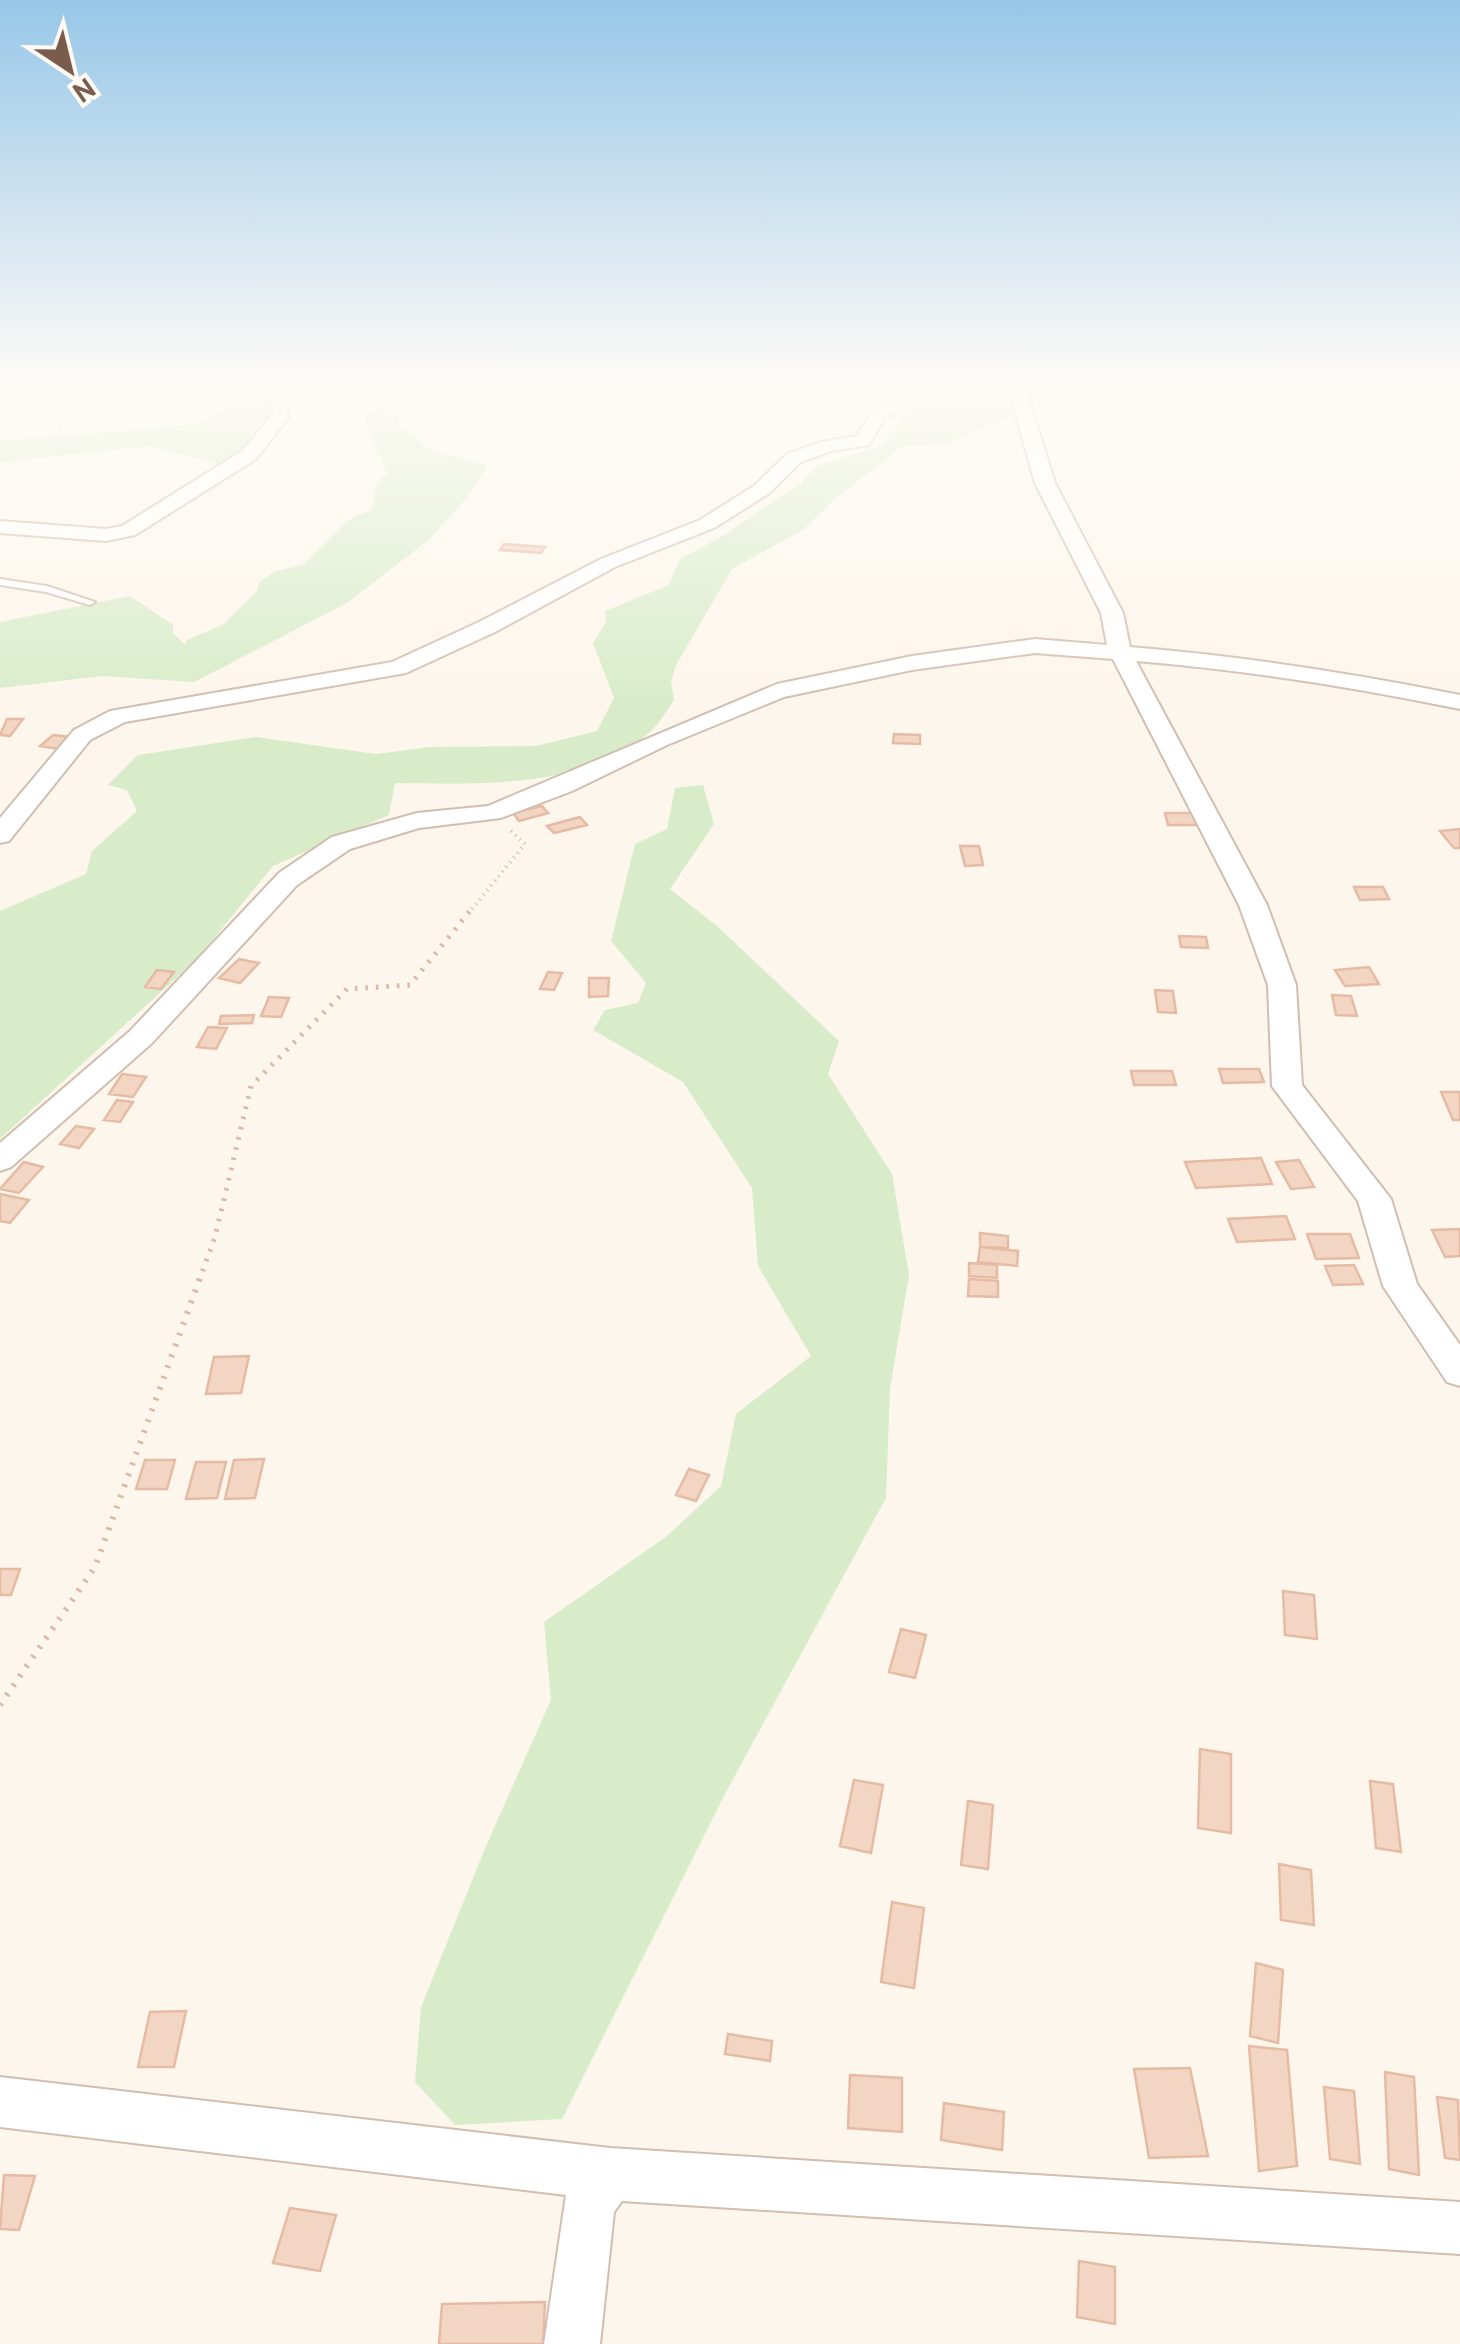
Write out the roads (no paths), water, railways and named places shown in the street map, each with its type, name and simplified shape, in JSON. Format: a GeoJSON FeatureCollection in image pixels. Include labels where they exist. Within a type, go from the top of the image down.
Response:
{"type":"FeatureCollection","features":[{"type":"Feature","properties":{"kind":"street"},"geometry":{"type":"LineString","coordinates":[[0,527],[106,534],[128,531],[189,489]]}},
{"type":"Feature","properties":{"kind":"street"},"geometry":{"type":"LineString","coordinates":[[0,834],[82,735],[118,716],[398,668],[487,628],[608,563],[707,524],[762,489]]}},
{"type":"Feature","properties":{"kind":"street"},"geometry":{"type":"LineString","coordinates":[[1049,489],[1112,613],[1119,650],[1253,906],[1282,985],[1287,1086],[1374,1199],[1400,1286],[1460,1372]]}},
{"type":"Feature","properties":{"kind":"street"},"geometry":{"type":"LineString","coordinates":[[0,1160],[141,1037],[288,879],[341,843],[417,821],[492,813],[563,786],[658,740],[776,691],[912,663],[1034,646],[1119,650],[1372,684],[1460,702]]}},
{"type":"Feature","properties":{"kind":"street"},"geometry":{"type":"LineString","coordinates":[[0,2102],[610,2174],[1460,2228]]}},
{"type":"Feature","properties":{"kind":"street"},"geometry":{"type":"LineString","coordinates":[[572,2344],[588,2202],[610,2174]]}},
{"type":"Feature","properties":{"kind":"lane"},"geometry":{"type":"LineString","coordinates":[[0,582],[47,589],[90,602]]}}]}
